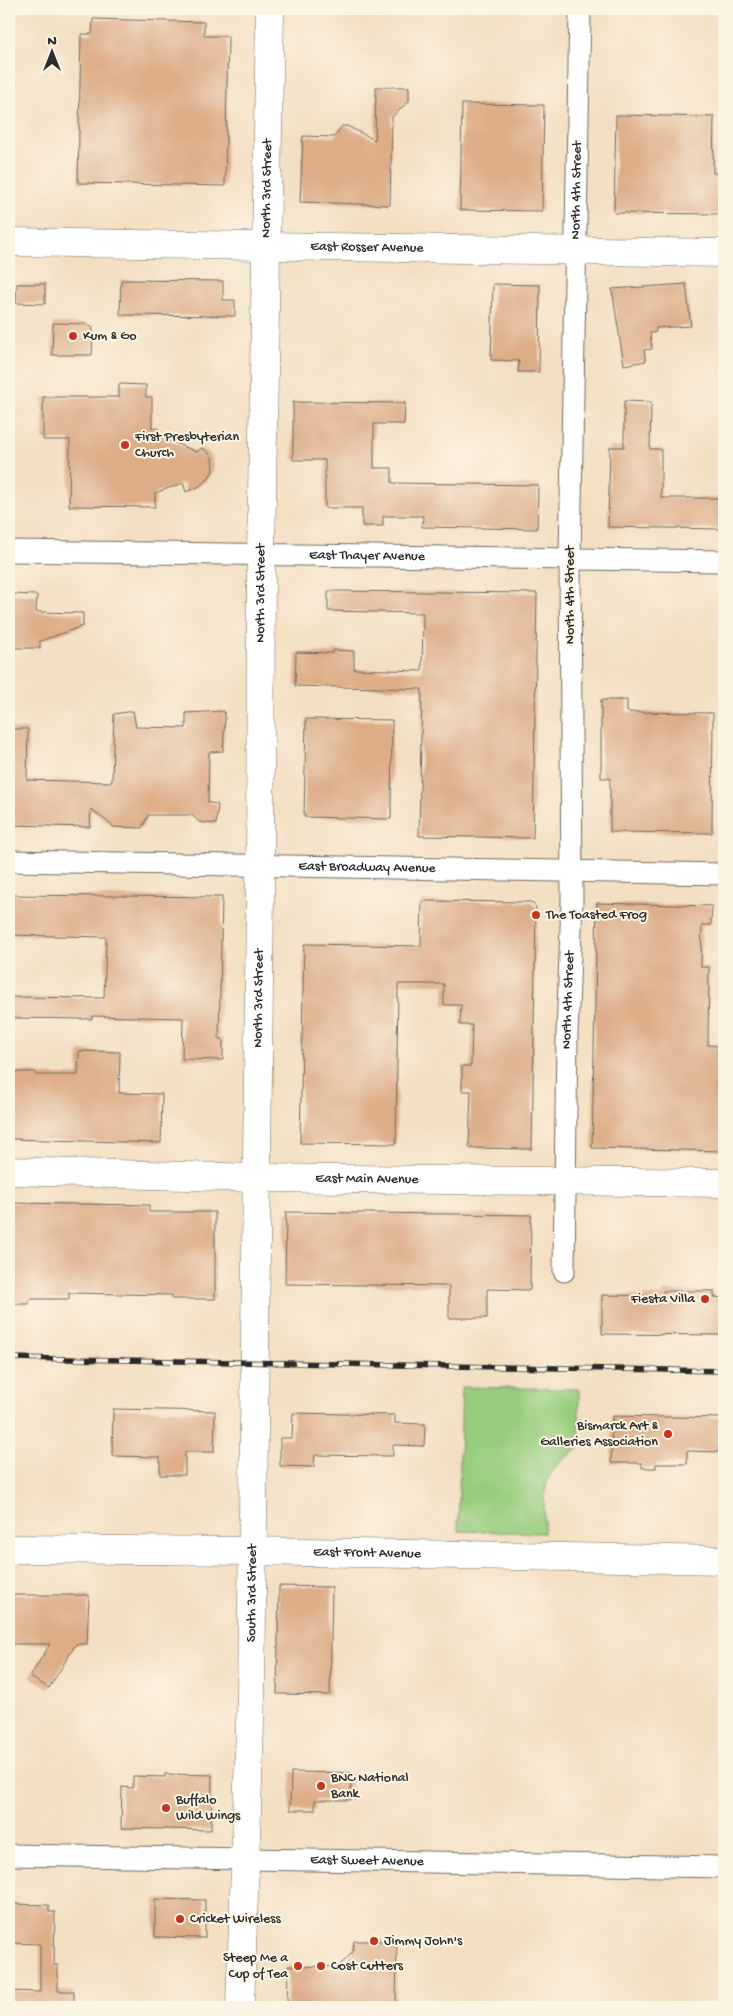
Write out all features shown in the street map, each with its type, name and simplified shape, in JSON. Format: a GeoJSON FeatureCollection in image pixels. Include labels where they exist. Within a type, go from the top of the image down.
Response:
{"type":"FeatureCollection","features":[{"type":"Feature","properties":{"kind":"street","name":"North 3rd Street"},"geometry":{"type":"LineString","coordinates":[[257,1178],[261,556],[270,9]]}},
{"type":"Feature","properties":{"kind":"street","name":"North 4th Street"},"geometry":{"type":"LineString","coordinates":[[564,1271],[572,873],[570,558],[580,9]]}},
{"type":"Feature","properties":{"kind":"street","name":"East Rosser Avenue"},"geometry":{"type":"LineString","coordinates":[[9,242],[724,254]]}},
{"type":"Feature","properties":{"kind":"street","name":"East Thayer Avenue"},"geometry":{"type":"LineString","coordinates":[[9,551],[724,561]]}},
{"type":"Feature","properties":{"kind":"street","name":"East Broadway Avenue"},"geometry":{"type":"LineString","coordinates":[[9,861],[572,873],[724,874]]}},
{"type":"Feature","properties":{"kind":"street","name":"East Main Avenue"},"geometry":{"type":"LineString","coordinates":[[9,1171],[257,1178],[724,1183]]}},
{"type":"Feature","properties":{"kind":"street","name":"South 3rd Street"},"geometry":{"type":"LineString","coordinates":[[240,2007],[251,1697],[257,1178]]}},
{"type":"Feature","properties":{"kind":"street","name":"East Front Avenue"},"geometry":{"type":"LineString","coordinates":[[9,1549],[252,1551],[724,1560]]}},
{"type":"Feature","properties":{"kind":"street","name":"East Sweet Avenue"},"geometry":{"type":"LineString","coordinates":[[9,1856],[724,1867]]}},
{"type":"Feature","properties":{"kind":"green space"},"geometry":{"type":"Polygon","coordinates":[[[462,1387],[579,1389],[579,1449],[566,1457],[557,1466],[547,1484],[544,1505],[544,1533],[458,1531],[462,1387]]]}},
{"type":"Feature","properties":{"kind":"building"},"geometry":{"type":"Polygon","coordinates":[[[93,19],[204,22],[204,36],[228,36],[225,186],[78,183],[81,34],[92,34],[93,19]]]}},
{"type":"Feature","properties":{"kind":"building"},"geometry":{"type":"Polygon","coordinates":[[[376,87],[409,87],[409,101],[392,117],[390,205],[300,202],[303,136],[334,137],[342,126],[347,126],[375,140],[376,87]]]}},
{"type":"Feature","properties":{"kind":"building"},"geometry":{"type":"Polygon","coordinates":[[[462,104],[544,105],[542,211],[460,210],[462,104]]]}},
{"type":"Feature","properties":{"kind":"building"},"geometry":{"type":"Polygon","coordinates":[[[616,115],[714,117],[713,173],[724,174],[724,214],[614,213],[616,115]]]}},
{"type":"Feature","properties":{"kind":"building"},"geometry":{"type":"Polygon","coordinates":[[[121,280],[223,281],[223,300],[235,300],[235,316],[120,315],[121,280]]]}},
{"type":"Feature","properties":{"kind":"building"},"geometry":{"type":"Polygon","coordinates":[[[17,284],[45,284],[45,304],[16,303],[17,284]]]}},
{"type":"Feature","properties":{"kind":"building"},"geometry":{"type":"Polygon","coordinates":[[[493,284],[540,285],[539,372],[518,372],[519,361],[491,360],[493,284]]]}},
{"type":"Feature","properties":{"kind":"building"},"geometry":{"type":"Polygon","coordinates":[[[686,284],[691,326],[656,328],[656,332],[650,333],[652,349],[644,350],[646,361],[624,365],[612,289],[686,284]]]}},
{"type":"Feature","properties":{"kind":"building"},"geometry":{"type":"Polygon","coordinates":[[[53,323],[87,324],[87,326],[93,327],[92,355],[52,355],[53,323]]]}},
{"type":"Feature","properties":{"kind":"building","name":"First Presbyterian Church"},"geometry":{"type":"Polygon","coordinates":[[[119,384],[146,385],[146,397],[152,397],[152,428],[158,428],[158,436],[197,452],[201,448],[207,451],[212,457],[213,471],[207,480],[198,487],[186,492],[183,483],[155,493],[155,507],[69,506],[70,440],[43,440],[43,397],[119,397],[119,384]]]}},
{"type":"Feature","properties":{"kind":"building"},"geometry":{"type":"Polygon","coordinates":[[[624,401],[651,402],[650,449],[661,449],[661,498],[723,498],[723,529],[608,527],[610,447],[624,447],[624,401]]]}},
{"type":"Feature","properties":{"kind":"building"},"geometry":{"type":"Polygon","coordinates":[[[293,402],[405,403],[404,424],[374,424],[374,468],[392,468],[392,483],[538,485],[537,529],[422,527],[423,516],[383,516],[383,526],[362,526],[362,508],[325,508],[325,460],[293,460],[293,402]]]}},
{"type":"Feature","properties":{"kind":"building"},"geometry":{"type":"Polygon","coordinates":[[[328,591],[537,593],[533,838],[419,836],[422,689],[295,686],[296,652],[333,653],[333,650],[354,651],[354,669],[422,671],[423,613],[328,611],[328,591]]]}},
{"type":"Feature","properties":{"kind":"building"},"geometry":{"type":"Polygon","coordinates":[[[9,594],[37,595],[36,612],[83,613],[83,626],[40,641],[40,648],[9,648],[9,594]]]}},
{"type":"Feature","properties":{"kind":"building"},"geometry":{"type":"Polygon","coordinates":[[[601,700],[627,700],[627,712],[713,713],[712,833],[610,832],[610,778],[601,778],[601,700]]]}},
{"type":"Feature","properties":{"kind":"building"},"geometry":{"type":"Polygon","coordinates":[[[133,711],[136,727],[186,728],[186,713],[224,711],[223,751],[209,752],[208,802],[218,805],[216,824],[199,822],[192,815],[148,815],[142,828],[114,827],[91,809],[90,827],[9,825],[9,729],[28,729],[27,780],[112,782],[114,714],[133,711]]]}},
{"type":"Feature","properties":{"kind":"building"},"geometry":{"type":"Polygon","coordinates":[[[306,719],[392,720],[391,819],[304,817],[306,719]]]}},
{"type":"Feature","properties":{"kind":"building"},"geometry":{"type":"Polygon","coordinates":[[[9,895],[222,897],[219,1039],[223,1039],[223,1060],[182,1059],[183,1018],[92,1016],[92,1019],[9,1018],[9,997],[104,998],[106,937],[9,935],[9,895]]]}},
{"type":"Feature","properties":{"kind":"building"},"geometry":{"type":"Polygon","coordinates":[[[422,901],[531,902],[536,907],[532,1149],[469,1148],[471,1091],[462,1091],[462,1066],[471,1066],[472,1025],[460,1025],[461,1005],[444,1005],[444,984],[398,984],[396,1144],[300,1143],[304,944],[421,946],[422,901]]]}},
{"type":"Feature","properties":{"kind":"building"},"geometry":{"type":"Polygon","coordinates":[[[597,903],[712,906],[711,925],[702,925],[701,967],[709,967],[708,1045],[724,1046],[724,1151],[592,1148],[597,903]]]}},
{"type":"Feature","properties":{"kind":"building"},"geometry":{"type":"Polygon","coordinates":[[[79,1051],[120,1052],[119,1093],[162,1094],[161,1143],[9,1139],[9,1072],[36,1072],[36,1075],[78,1075],[79,1051]]]}},
{"type":"Feature","properties":{"kind":"building"},"geometry":{"type":"Polygon","coordinates":[[[9,1203],[149,1205],[149,1212],[215,1212],[215,1299],[172,1299],[172,1295],[69,1293],[69,1299],[29,1299],[29,1304],[9,1304],[9,1203]]]}},
{"type":"Feature","properties":{"kind":"building"},"geometry":{"type":"Polygon","coordinates":[[[286,1212],[531,1215],[530,1290],[487,1289],[487,1318],[449,1318],[449,1286],[285,1284],[286,1212]]]}},
{"type":"Feature","properties":{"kind":"building"},"geometry":{"type":"Polygon","coordinates":[[[663,1291],[714,1291],[714,1297],[724,1298],[724,1335],[602,1334],[602,1295],[663,1296],[663,1291]]]}},
{"type":"Feature","properties":{"kind":"building"},"geometry":{"type":"Polygon","coordinates":[[[113,1409],[215,1411],[214,1452],[185,1452],[185,1475],[160,1475],[160,1457],[112,1456],[113,1409]]]}},
{"type":"Feature","properties":{"kind":"building"},"geometry":{"type":"Polygon","coordinates":[[[293,1413],[395,1415],[395,1423],[425,1424],[424,1446],[393,1445],[393,1456],[315,1455],[314,1467],[280,1466],[280,1438],[292,1438],[293,1413]]]}},
{"type":"Feature","properties":{"kind":"building","name":"Bismarck Art & Galleries Association"},"geometry":{"type":"Polygon","coordinates":[[[612,1416],[724,1418],[724,1452],[687,1451],[687,1464],[656,1464],[656,1468],[642,1468],[642,1463],[611,1463],[612,1416]]]}},
{"type":"Feature","properties":{"kind":"building"},"geometry":{"type":"Polygon","coordinates":[[[279,1586],[332,1587],[330,1695],[277,1694],[279,1586]]]}},
{"type":"Feature","properties":{"kind":"building"},"geometry":{"type":"Polygon","coordinates":[[[9,1595],[89,1595],[87,1644],[76,1644],[49,1688],[30,1677],[50,1644],[9,1644],[9,1595]]]}},
{"type":"Feature","properties":{"kind":"building","name":"BNC National Bank"},"geometry":{"type":"Polygon","coordinates":[[[291,1772],[351,1773],[351,1800],[315,1800],[315,1810],[290,1810],[291,1772]]]}},
{"type":"Feature","properties":{"kind":"building","name":"Buffalo Wild Wings"},"geometry":{"type":"Polygon","coordinates":[[[165,1774],[212,1775],[211,1830],[121,1828],[122,1787],[133,1788],[133,1776],[165,1777],[165,1774]]]}},
{"type":"Feature","properties":{"kind":"building","name":"Cricket Wireless"},"geometry":{"type":"Polygon","coordinates":[[[155,1899],[205,1900],[205,1938],[155,1937],[155,1899]]]}},
{"type":"Feature","properties":{"kind":"building"},"geometry":{"type":"Polygon","coordinates":[[[9,1904],[49,1905],[49,1912],[55,1912],[54,1965],[58,1965],[58,1991],[74,1991],[74,2007],[9,2007],[9,1991],[40,1992],[40,1944],[9,1943],[9,1904]]]}},
{"type":"Feature","properties":{"kind":"building"},"geometry":{"type":"Polygon","coordinates":[[[354,1941],[397,1941],[396,2007],[287,2007],[288,1966],[338,1967],[353,1952],[354,1941]]]}},
{"type":"Feature","properties":{"kind":"railway"},"geometry":{"type":"LineString","coordinates":[[9,1358],[724,1371]]}},
{"type":"Feature","properties":{"kind":"place","name":"Kum & Go"},"geometry":{"type":"Point","coordinates":[73,336]}},
{"type":"Feature","properties":{"kind":"place","name":"First Presbyterian Church"},"geometry":{"type":"Point","coordinates":[125,445]}},
{"type":"Feature","properties":{"kind":"place","name":"The Toasted Frog"},"geometry":{"type":"Point","coordinates":[536,915]}},
{"type":"Feature","properties":{"kind":"place","name":"Fiesta Villa"},"geometry":{"type":"Point","coordinates":[705,1299]}},
{"type":"Feature","properties":{"kind":"place","name":"Bismarck Art & Galleries Association"},"geometry":{"type":"Point","coordinates":[668,1434]}},
{"type":"Feature","properties":{"kind":"place","name":"BNC National Bank"},"geometry":{"type":"Point","coordinates":[321,1786]}},
{"type":"Feature","properties":{"kind":"place","name":"Buffalo Wild Wings"},"geometry":{"type":"Point","coordinates":[166,1808]}},
{"type":"Feature","properties":{"kind":"place","name":"Cricket Wireless"},"geometry":{"type":"Point","coordinates":[180,1919]}},
{"type":"Feature","properties":{"kind":"place","name":"Jimmy John's"},"geometry":{"type":"Point","coordinates":[374,1941]}},
{"type":"Feature","properties":{"kind":"place","name":"Steep Me a Cup of Tea"},"geometry":{"type":"Point","coordinates":[298,1966]}},
{"type":"Feature","properties":{"kind":"place","name":"Cost Cutters"},"geometry":{"type":"Point","coordinates":[321,1966]}}]}
